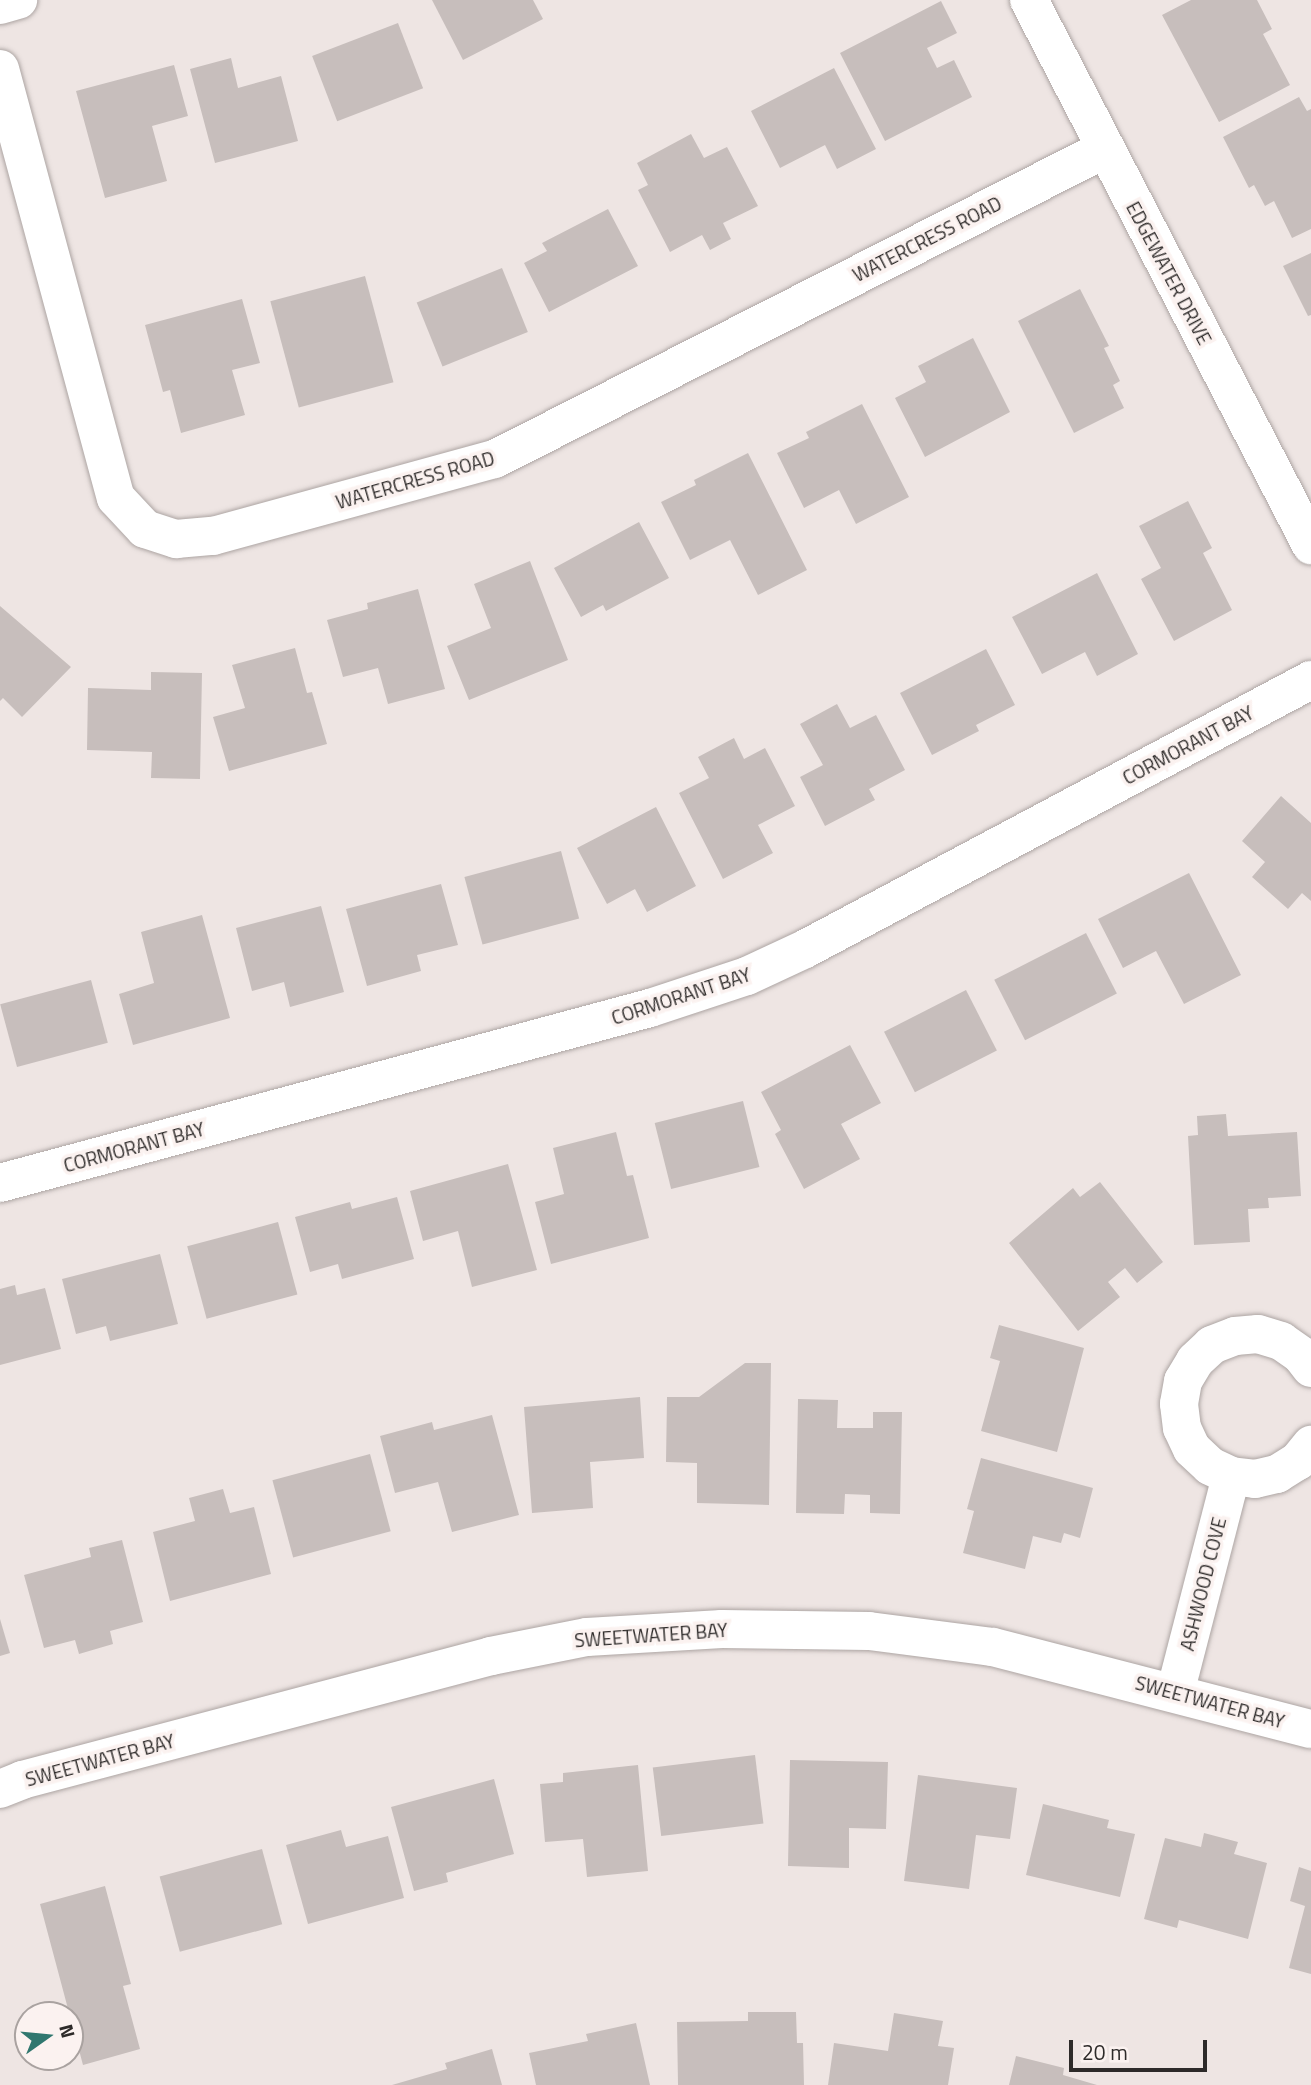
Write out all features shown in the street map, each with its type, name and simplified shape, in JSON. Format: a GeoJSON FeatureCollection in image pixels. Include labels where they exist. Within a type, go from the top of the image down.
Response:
{"type":"FeatureCollection","features":[{"type":"Feature","properties":{"kind":"street"},"geometry":{"type":"LineString","coordinates":[[0,5],[18,0]]}},
{"type":"Feature","properties":{"kind":"street","name":"EDGEWATER DRIVE"},"geometry":{"type":"LineString","coordinates":[[1029,0],[1311,545]]}},
{"type":"Feature","properties":{"kind":"street","name":"WATERCRESS ROAD"},"geometry":{"type":"LineString","coordinates":[[0,69],[116,498],[145,529],[176,539],[213,536],[495,459],[1105,149]]}},
{"type":"Feature","properties":{"kind":"street","name":"CORMORANT BAY"},"geometry":{"type":"LineString","coordinates":[[0,1182],[650,1009],[747,976],[805,949],[1311,680]]}},
{"type":"Feature","properties":{"kind":"street"},"geometry":{"type":"LineString","coordinates":[[1311,1368],[1301,1355],[1281,1341],[1258,1334],[1235,1336],[1212,1345],[1195,1361],[1183,1381],[1179,1404],[1182,1428],[1192,1449],[1210,1466],[1231,1476],[1255,1479],[1277,1474],[1298,1461],[1311,1445]]}},
{"type":"Feature","properties":{"kind":"street","name":"ASHWOOD COVE"},"geometry":{"type":"LineString","coordinates":[[1175,1693],[1231,1476]]}},
{"type":"Feature","properties":{"kind":"street","name":"SWEETWATER BAY"},"geometry":{"type":"LineString","coordinates":[[0,1790],[22,1780],[491,1656],[587,1637],[722,1629],[869,1631],[993,1647],[1311,1729]]}},
{"type":"Feature","properties":{"kind":"building"},"geometry":{"type":"Polygon","coordinates":[[[432,0],[533,0],[543,19],[463,60],[432,0]]]}},
{"type":"Feature","properties":{"kind":"building"},"geometry":{"type":"Polygon","coordinates":[[[1191,0],[1257,0],[1272,29],[1263,34],[1290,85],[1219,122],[1162,15],[1191,0]]]}},
{"type":"Feature","properties":{"kind":"building"},"geometry":{"type":"Polygon","coordinates":[[[941,1],[957,33],[927,48],[937,68],[954,60],[972,97],[885,141],[840,53],[941,1]]]}},
{"type":"Feature","properties":{"kind":"building"},"geometry":{"type":"Polygon","coordinates":[[[398,23],[423,88],[337,121],[312,56],[398,23]]]}},
{"type":"Feature","properties":{"kind":"building"},"geometry":{"type":"Polygon","coordinates":[[[231,58],[238,88],[281,76],[298,141],[215,163],[190,69],[231,58]]]}},
{"type":"Feature","properties":{"kind":"building"},"geometry":{"type":"Polygon","coordinates":[[[174,65],[188,116],[152,126],[167,181],[105,198],[76,91],[174,65]]]}},
{"type":"Feature","properties":{"kind":"building"},"geometry":{"type":"Polygon","coordinates":[[[834,68],[876,149],[837,169],[825,145],[780,168],[751,111],[834,68]]]}},
{"type":"Feature","properties":{"kind":"building"},"geometry":{"type":"Polygon","coordinates":[[[1299,97],[1307,111],[1311,109],[1311,229],[1292,238],[1274,201],[1265,206],[1254,185],[1249,188],[1223,137],[1299,97]]]}},
{"type":"Feature","properties":{"kind":"building"},"geometry":{"type":"Polygon","coordinates":[[[691,134],[704,158],[727,147],[758,206],[723,223],[731,239],[710,250],[702,235],[670,252],[638,190],[648,185],[637,163],[691,134]]]}},
{"type":"Feature","properties":{"kind":"building"},"geometry":{"type":"Polygon","coordinates":[[[608,209],[638,266],[549,312],[524,263],[547,251],[542,243],[608,209]]]}},
{"type":"Feature","properties":{"kind":"building"},"geometry":{"type":"Polygon","coordinates":[[[1311,253],[1311,315],[1308,316],[1283,266],[1311,253]]]}},
{"type":"Feature","properties":{"kind":"building"},"geometry":{"type":"Polygon","coordinates":[[[502,268],[528,332],[443,366],[417,302],[502,268]]]}},
{"type":"Feature","properties":{"kind":"building"},"geometry":{"type":"Polygon","coordinates":[[[365,276],[393,382],[299,408],[270,301],[365,276]]]}},
{"type":"Feature","properties":{"kind":"building"},"geometry":{"type":"Polygon","coordinates":[[[1080,289],[1109,346],[1104,348],[1120,381],[1113,385],[1124,408],[1074,433],[1018,321],[1080,289]]]}},
{"type":"Feature","properties":{"kind":"building"},"geometry":{"type":"Polygon","coordinates":[[[242,299],[260,363],[232,370],[245,415],[181,433],[170,390],[163,392],[145,325],[242,299]]]}},
{"type":"Feature","properties":{"kind":"building"},"geometry":{"type":"Polygon","coordinates":[[[973,338],[1010,412],[925,457],[895,398],[926,382],[918,366],[973,338]]]}},
{"type":"Feature","properties":{"kind":"building"},"geometry":{"type":"Polygon","coordinates":[[[862,404],[909,497],[856,524],[839,490],[804,508],[777,453],[809,438],[806,432],[862,404]]]}},
{"type":"Feature","properties":{"kind":"building"},"geometry":{"type":"Polygon","coordinates":[[[748,453],[807,570],[758,595],[730,540],[690,560],[661,502],[696,485],[694,480],[748,453]]]}},
{"type":"Feature","properties":{"kind":"building"},"geometry":{"type":"Polygon","coordinates":[[[1188,501],[1212,548],[1203,553],[1232,610],[1174,641],[1141,579],[1161,568],[1139,526],[1188,501]]]}},
{"type":"Feature","properties":{"kind":"building"},"geometry":{"type":"Polygon","coordinates":[[[639,522],[669,578],[606,611],[603,605],[581,617],[554,568],[639,522]]]}},
{"type":"Feature","properties":{"kind":"building"},"geometry":{"type":"Polygon","coordinates":[[[530,561],[568,660],[469,700],[447,646],[491,628],[474,584],[530,561]]]}},
{"type":"Feature","properties":{"kind":"building"},"geometry":{"type":"Polygon","coordinates":[[[1097,573],[1138,654],[1097,676],[1085,652],[1042,674],[1012,617],[1097,573]]]}},
{"type":"Feature","properties":{"kind":"building"},"geometry":{"type":"Polygon","coordinates":[[[418,589],[445,689],[388,704],[378,668],[343,677],[327,620],[368,609],[367,603],[418,589]]]}},
{"type":"Feature","properties":{"kind":"building"},"geometry":{"type":"Polygon","coordinates":[[[0,606],[71,667],[22,717],[3,698],[0,701],[0,606]]]}},
{"type":"Feature","properties":{"kind":"building"},"geometry":{"type":"Polygon","coordinates":[[[295,648],[307,693],[312,692],[327,744],[229,771],[213,717],[245,708],[232,665],[295,648]]]}},
{"type":"Feature","properties":{"kind":"building"},"geometry":{"type":"Polygon","coordinates":[[[986,649],[1015,705],[976,725],[979,731],[932,755],[900,693],[986,649]]]}},
{"type":"Feature","properties":{"kind":"building"},"geometry":{"type":"Polygon","coordinates":[[[151,672],[202,673],[200,779],[151,778],[152,752],[87,750],[88,688],[151,690],[151,672]]]}},
{"type":"Feature","properties":{"kind":"building"},"geometry":{"type":"Polygon","coordinates":[[[837,704],[850,728],[876,715],[905,770],[869,789],[875,800],[825,826],[800,777],[823,765],[800,724],[837,704]]]}},
{"type":"Feature","properties":{"kind":"building"},"geometry":{"type":"Polygon","coordinates":[[[734,738],[744,759],[765,748],[795,806],[758,825],[773,853],[723,879],[679,793],[709,778],[698,757],[734,738]]]}},
{"type":"Feature","properties":{"kind":"building"},"geometry":{"type":"Polygon","coordinates":[[[1281,796],[1311,823],[1311,901],[1302,893],[1288,909],[1252,877],[1265,862],[1242,841],[1281,796]]]}},
{"type":"Feature","properties":{"kind":"building"},"geometry":{"type":"Polygon","coordinates":[[[656,807],[696,886],[647,912],[635,889],[607,904],[577,848],[656,807]]]}},
{"type":"Feature","properties":{"kind":"building"},"geometry":{"type":"Polygon","coordinates":[[[561,851],[579,919],[483,944],[464,877],[561,851]]]}},
{"type":"Feature","properties":{"kind":"building"},"geometry":{"type":"Polygon","coordinates":[[[1189,873],[1241,975],[1184,1004],[1156,951],[1123,968],[1098,919],[1189,873]]]}},
{"type":"Feature","properties":{"kind":"building"},"geometry":{"type":"Polygon","coordinates":[[[441,884],[458,945],[417,955],[421,971],[367,986],[346,909],[441,884]]]}},
{"type":"Feature","properties":{"kind":"building"},"geometry":{"type":"Polygon","coordinates":[[[321,906],[344,992],[290,1007],[284,982],[252,991],[236,928],[321,906]]]}},
{"type":"Feature","properties":{"kind":"building"},"geometry":{"type":"Polygon","coordinates":[[[202,915],[230,1018],[133,1045],[119,994],[154,983],[141,932],[202,915]]]}},
{"type":"Feature","properties":{"kind":"building"},"geometry":{"type":"Polygon","coordinates":[[[1086,933],[1117,994],[1025,1040],[994,980],[1086,933]]]}},
{"type":"Feature","properties":{"kind":"building"},"geometry":{"type":"Polygon","coordinates":[[[91,980],[108,1043],[17,1067],[0,1004],[91,980]]]}},
{"type":"Feature","properties":{"kind":"building"},"geometry":{"type":"Polygon","coordinates":[[[966,990],[997,1051],[915,1092],[884,1032],[966,990]]]}},
{"type":"Feature","properties":{"kind":"building"},"geometry":{"type":"Polygon","coordinates":[[[850,1045],[881,1103],[841,1124],[860,1159],[804,1189],[775,1134],[781,1130],[761,1092],[850,1045]]]}},
{"type":"Feature","properties":{"kind":"building"},"geometry":{"type":"Polygon","coordinates":[[[743,1101],[759,1167],[671,1189],[655,1123],[743,1101]]]}},
{"type":"Feature","properties":{"kind":"building"},"geometry":{"type":"Polygon","coordinates":[[[1226,1114],[1228,1136],[1297,1132],[1301,1196],[1268,1198],[1269,1208],[1248,1209],[1250,1242],[1194,1245],[1188,1136],[1198,1135],[1197,1116],[1226,1114]]]}},
{"type":"Feature","properties":{"kind":"building"},"geometry":{"type":"Polygon","coordinates":[[[616,1132],[627,1176],[633,1175],[649,1238],[551,1264],[535,1202],[564,1194],[553,1148],[616,1132]]]}},
{"type":"Feature","properties":{"kind":"building"},"geometry":{"type":"Polygon","coordinates":[[[508,1164],[537,1270],[472,1287],[458,1231],[423,1241],[410,1191],[508,1164]]]}},
{"type":"Feature","properties":{"kind":"building"},"geometry":{"type":"Polygon","coordinates":[[[1100,1182],[1163,1262],[1137,1283],[1125,1268],[1108,1282],[1120,1297],[1078,1331],[1009,1243],[1073,1188],[1080,1197],[1100,1182]]]}},
{"type":"Feature","properties":{"kind":"building"},"geometry":{"type":"Polygon","coordinates":[[[397,1197],[414,1259],[342,1279],[338,1264],[310,1272],[295,1217],[350,1202],[352,1209],[397,1197]]]}},
{"type":"Feature","properties":{"kind":"building"},"geometry":{"type":"Polygon","coordinates":[[[278,1222],[297,1294],[207,1319],[187,1246],[278,1222]]]}},
{"type":"Feature","properties":{"kind":"building"},"geometry":{"type":"Polygon","coordinates":[[[160,1254],[178,1324],[110,1341],[106,1326],[76,1334],[62,1279],[160,1254]]]}},
{"type":"Feature","properties":{"kind":"building"},"geometry":{"type":"Polygon","coordinates":[[[15,1285],[17,1295],[45,1288],[61,1349],[0,1365],[0,1289],[15,1285]]]}},
{"type":"Feature","properties":{"kind":"building"},"geometry":{"type":"Polygon","coordinates":[[[999,1325],[1084,1348],[1057,1452],[981,1431],[1000,1361],[990,1358],[999,1325]]]}},
{"type":"Feature","properties":{"kind":"building"},"geometry":{"type":"Polygon","coordinates":[[[745,1363],[771,1363],[769,1505],[697,1503],[697,1463],[666,1462],[667,1397],[699,1397],[745,1363]]]}},
{"type":"Feature","properties":{"kind":"building"},"geometry":{"type":"Polygon","coordinates":[[[640,1397],[644,1458],[590,1462],[593,1508],[532,1513],[524,1407],[640,1397]]]}},
{"type":"Feature","properties":{"kind":"building"},"geometry":{"type":"Polygon","coordinates":[[[798,1399],[838,1400],[837,1428],[873,1428],[873,1412],[902,1412],[900,1514],[870,1513],[870,1495],[845,1494],[844,1514],[796,1513],[798,1399]]]}},
{"type":"Feature","properties":{"kind":"building"},"geometry":{"type":"Polygon","coordinates":[[[492,1415],[519,1515],[452,1532],[438,1482],[395,1493],[380,1436],[432,1422],[434,1430],[492,1415]]]}},
{"type":"Feature","properties":{"kind":"building"},"geometry":{"type":"Polygon","coordinates":[[[370,1454],[391,1531],[293,1557],[272,1480],[370,1454]]]}},
{"type":"Feature","properties":{"kind":"building"},"geometry":{"type":"Polygon","coordinates":[[[981,1458],[1093,1488],[1080,1538],[1064,1533],[1061,1543],[1033,1536],[1025,1569],[963,1553],[974,1511],[967,1509],[981,1458]]]}},
{"type":"Feature","properties":{"kind":"building"},"geometry":{"type":"Polygon","coordinates":[[[223,1489],[230,1513],[254,1507],[271,1574],[170,1601],[153,1532],[195,1521],[189,1498],[223,1489]]]}},
{"type":"Feature","properties":{"kind":"building"},"geometry":{"type":"Polygon","coordinates":[[[122,1540],[143,1622],[110,1631],[113,1644],[79,1654],[75,1640],[44,1648],[24,1575],[91,1557],[89,1548],[122,1540]]]}},
{"type":"Feature","properties":{"kind":"building"},"geometry":{"type":"Polygon","coordinates":[[[0,1619],[10,1653],[0,1656],[0,1619]]]}},
{"type":"Feature","properties":{"kind":"building"},"geometry":{"type":"Polygon","coordinates":[[[755,1755],[763,1823],[661,1836],[653,1768],[755,1755]]]}},
{"type":"Feature","properties":{"kind":"building"},"geometry":{"type":"Polygon","coordinates":[[[790,1760],[888,1762],[886,1829],[849,1828],[849,1868],[788,1866],[790,1760]]]}},
{"type":"Feature","properties":{"kind":"building"},"geometry":{"type":"Polygon","coordinates":[[[638,1765],[648,1871],[587,1877],[583,1839],[545,1842],[540,1784],[563,1782],[563,1773],[638,1765]]]}},
{"type":"Feature","properties":{"kind":"building"},"geometry":{"type":"Polygon","coordinates":[[[918,1775],[1017,1788],[1010,1839],[976,1835],[969,1889],[904,1881],[918,1775]]]}},
{"type":"Feature","properties":{"kind":"building"},"geometry":{"type":"Polygon","coordinates":[[[494,1779],[514,1854],[446,1873],[448,1882],[414,1891],[391,1807],[494,1779]]]}},
{"type":"Feature","properties":{"kind":"building"},"geometry":{"type":"Polygon","coordinates":[[[1043,1804],[1109,1820],[1107,1828],[1135,1834],[1120,1897],[1026,1875],[1043,1804]]]}},
{"type":"Feature","properties":{"kind":"building"},"geometry":{"type":"Polygon","coordinates":[[[341,1830],[346,1847],[388,1836],[404,1898],[308,1924],[286,1845],[341,1830]]]}},
{"type":"Feature","properties":{"kind":"building"},"geometry":{"type":"Polygon","coordinates":[[[1204,1833],[1238,1842],[1234,1854],[1267,1863],[1248,1939],[1179,1920],[1177,1928],[1144,1919],[1165,1838],[1201,1847],[1204,1833]]]}},
{"type":"Feature","properties":{"kind":"building"},"geometry":{"type":"Polygon","coordinates":[[[262,1849],[282,1924],[180,1952],[160,1876],[262,1849]]]}},
{"type":"Feature","properties":{"kind":"building"},"geometry":{"type":"Polygon","coordinates":[[[1299,1867],[1311,1871],[1311,1974],[1289,1968],[1305,1906],[1290,1901],[1299,1867]]]}},
{"type":"Feature","properties":{"kind":"building"},"geometry":{"type":"Polygon","coordinates":[[[105,1886],[131,1984],[123,1986],[140,2049],[84,2065],[84,2001],[66,2001],[40,1904],[105,1886]]]}},
{"type":"Feature","properties":{"kind":"building"},"geometry":{"type":"Polygon","coordinates":[[[748,2012],[796,2012],[797,2043],[803,2043],[804,2085],[678,2085],[677,2022],[748,2021],[748,2012]]]}},
{"type":"Feature","properties":{"kind":"building"},"geometry":{"type":"Polygon","coordinates":[[[894,2013],[943,2021],[938,2046],[954,2048],[948,2085],[828,2085],[834,2043],[888,2051],[894,2013]]]}},
{"type":"Feature","properties":{"kind":"building"},"geometry":{"type":"Polygon","coordinates":[[[636,2023],[650,2085],[536,2085],[529,2053],[588,2041],[586,2034],[636,2023]]]}},
{"type":"Feature","properties":{"kind":"building"},"geometry":{"type":"Polygon","coordinates":[[[492,2049],[502,2085],[392,2085],[447,2069],[445,2063],[492,2049]]]}},
{"type":"Feature","properties":{"kind":"building"},"geometry":{"type":"Polygon","coordinates":[[[1016,2056],[1064,2068],[1063,2075],[1097,2085],[1009,2085],[1016,2056]]]}}]}
